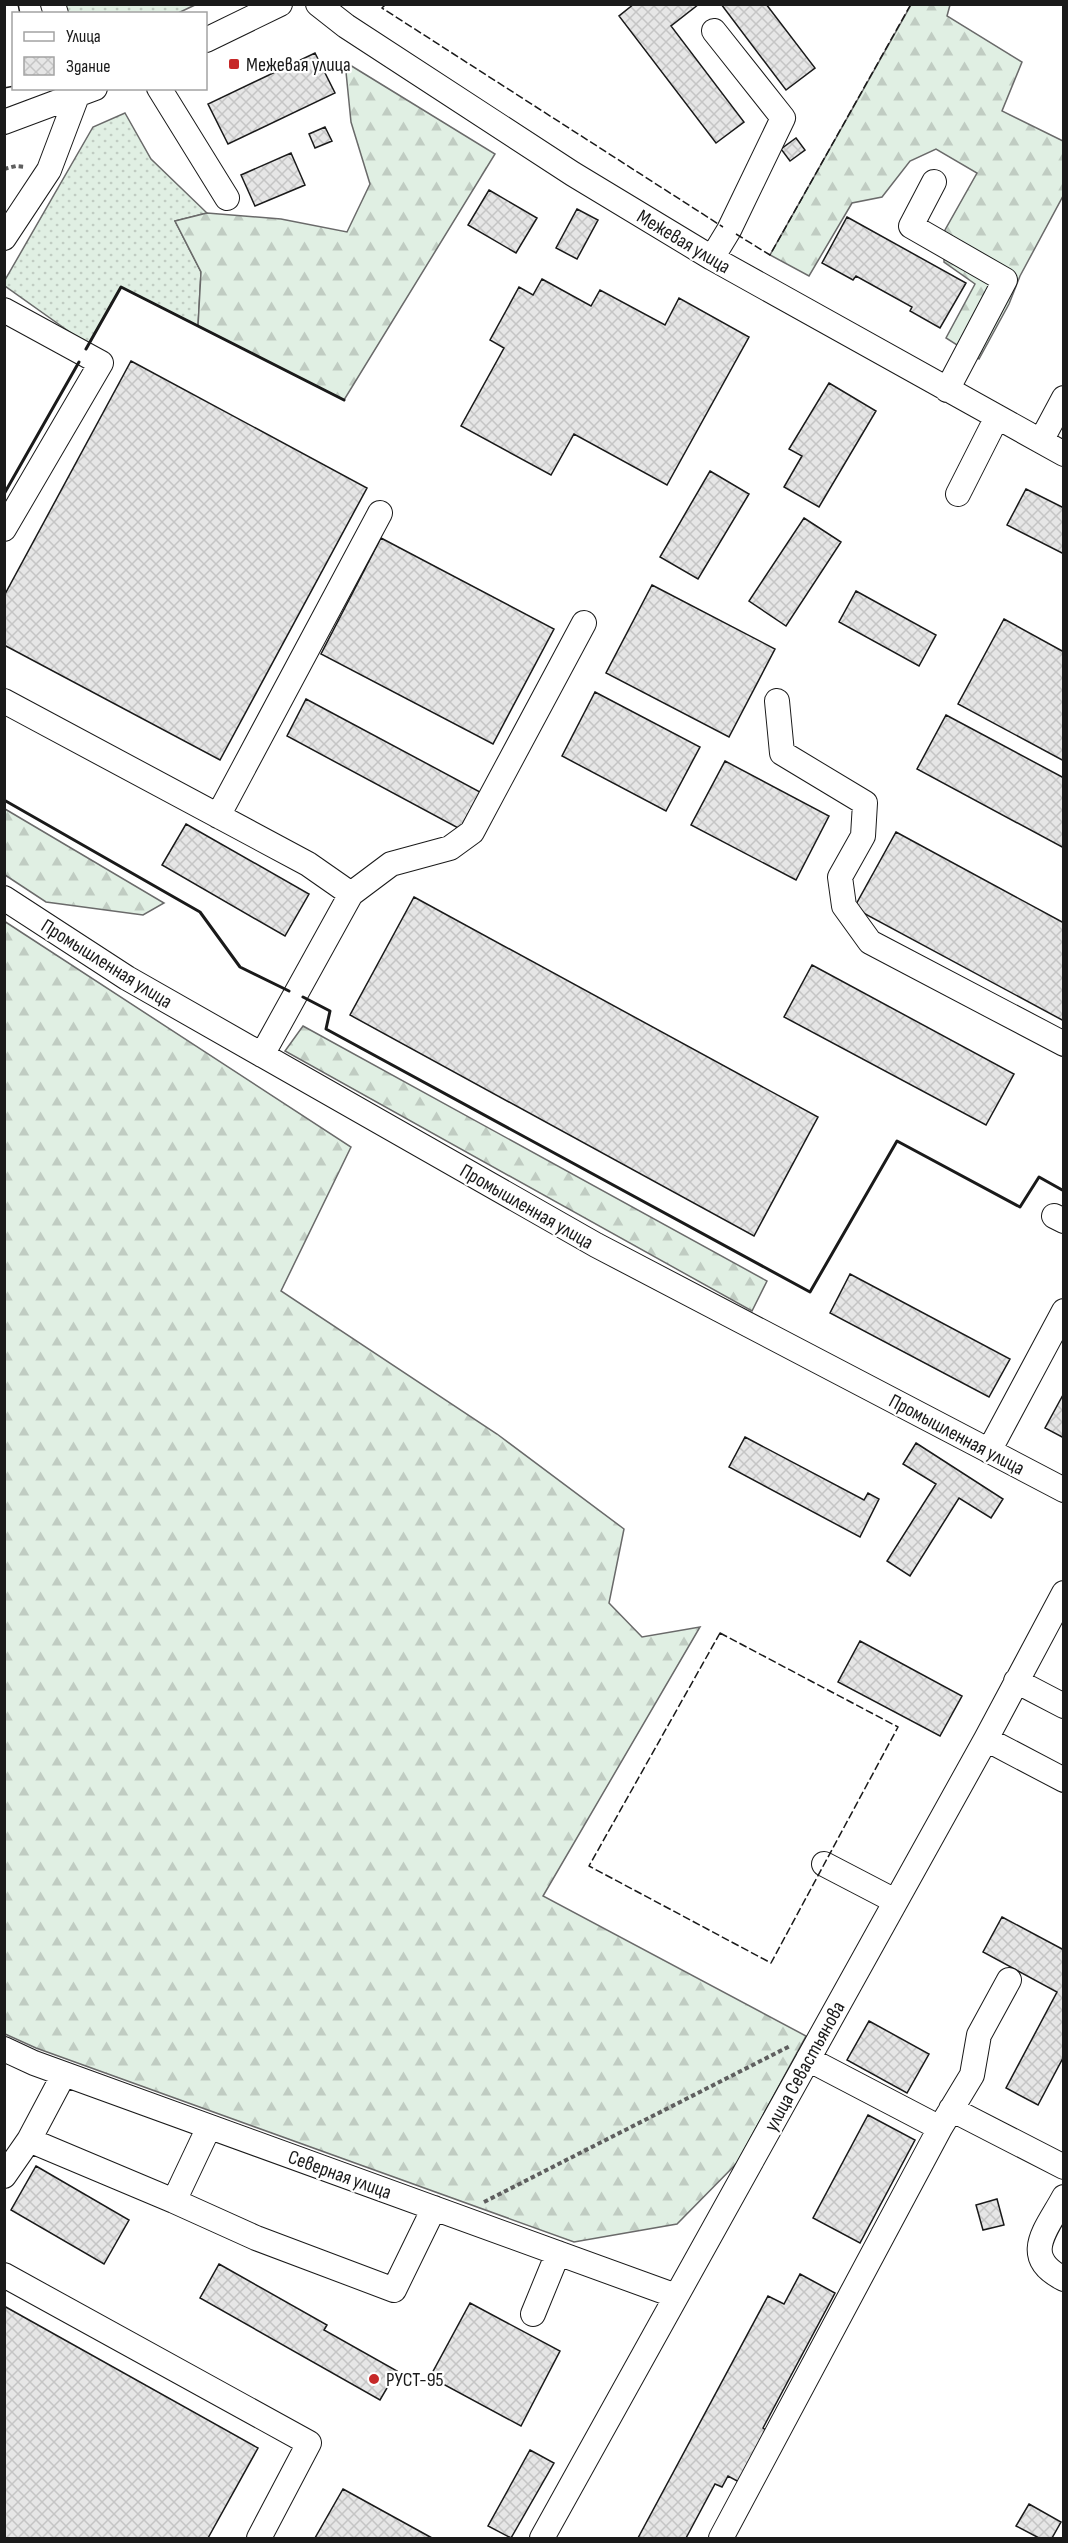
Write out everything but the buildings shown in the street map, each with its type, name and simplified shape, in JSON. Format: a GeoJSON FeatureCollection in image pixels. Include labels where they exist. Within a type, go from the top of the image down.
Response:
{"type":"FeatureCollection","features":[{"type":"Feature","properties":{"kind":"street"},"geometry":{"type":"LineString","coordinates":[[207,40],[280,4]]}},
{"type":"Feature","properties":{"kind":"street","name":"Межевая улица"},"geometry":{"type":"LineString","coordinates":[[318,4],[346,26],[573,174],[712,258],[1064,454]]}},
{"type":"Feature","properties":{"kind":"street"},"geometry":{"type":"LineString","coordinates":[[712,258],[729,230],[783,118],[714,31]]}},
{"type":"Feature","properties":{"kind":"street"},"geometry":{"type":"LineString","coordinates":[[160,90],[227,198]]}},
{"type":"Feature","properties":{"kind":"street"},"geometry":{"type":"LineString","coordinates":[[4,122],[82,91]]}},
{"type":"Feature","properties":{"kind":"street"},"geometry":{"type":"LineString","coordinates":[[4,238],[49,170],[82,91]]}},
{"type":"Feature","properties":{"kind":"street"},"geometry":{"type":"LineString","coordinates":[[934,182],[910,226],[1005,280],[947,390]]}},
{"type":"Feature","properties":{"kind":"street"},"geometry":{"type":"LineString","coordinates":[[4,310],[101,363],[4,529]]}},
{"type":"Feature","properties":{"kind":"street"},"geometry":{"type":"LineString","coordinates":[[1041,441],[1064,398]]}},
{"type":"Feature","properties":{"kind":"street"},"geometry":{"type":"LineString","coordinates":[[958,494],[997,417]]}},
{"type":"Feature","properties":{"kind":"street"},"geometry":{"type":"LineString","coordinates":[[218,816],[380,513]]}},
{"type":"Feature","properties":{"kind":"street"},"geometry":{"type":"LineString","coordinates":[[262,1055],[351,894],[391,864],[450,848],[472,832],[584,623]]}},
{"type":"Feature","properties":{"kind":"street"},"geometry":{"type":"LineString","coordinates":[[4,701],[308,864],[351,894]]}},
{"type":"Feature","properties":{"kind":"street"},"geometry":{"type":"LineString","coordinates":[[777,701],[782,753],[865,803],[863,836],[840,877],[844,906],[870,942],[1064,1044]]}},
{"type":"Feature","properties":{"kind":"street","name":"Промышленная улица"},"geometry":{"type":"LineString","coordinates":[[4,898],[127,978],[596,1245],[1064,1490]]}},
{"type":"Feature","properties":{"kind":"street"},"geometry":{"type":"LineString","coordinates":[[989,1451],[1064,1311]]}},
{"type":"Feature","properties":{"kind":"street","name":"улица Севастьянова"},"geometry":{"type":"LineString","coordinates":[[542,2538],[986,1739],[1064,1593]]}},
{"type":"Feature","properties":{"kind":"street"},"geometry":{"type":"LineString","coordinates":[[1016,1681],[1064,1706]]}},
{"type":"Feature","properties":{"kind":"street"},"geometry":{"type":"LineString","coordinates":[[986,1739],[1064,1780]]}},
{"type":"Feature","properties":{"kind":"street"},"geometry":{"type":"LineString","coordinates":[[824,1864],[895,1901]]}},
{"type":"Feature","properties":{"kind":"street"},"geometry":{"type":"LineString","coordinates":[[721,2538],[945,2119],[972,2075],[979,2036],[1009,1980]]}},
{"type":"Feature","properties":{"kind":"street","name":"Северная улица"},"geometry":{"type":"LineString","coordinates":[[4,2049],[64,2074],[676,2296]]}},
{"type":"Feature","properties":{"kind":"street"},"geometry":{"type":"LineString","coordinates":[[812,2051],[945,2119],[1062,2161]]}},
{"type":"Feature","properties":{"kind":"street"},"geometry":{"type":"LineString","coordinates":[[4,2176],[29,2140],[64,2074]]}},
{"type":"Feature","properties":{"kind":"street"},"geometry":{"type":"LineString","coordinates":[[174,2200],[209,2127]]}},
{"type":"Feature","properties":{"kind":"street"},"geometry":{"type":"LineString","coordinates":[[29,2140],[174,2200],[256,2238],[394,2290],[434,2208]]}},
{"type":"Feature","properties":{"kind":"street"},"geometry":{"type":"LineString","coordinates":[[1064,2197],[1039,2246],[1039,2259],[1049,2272],[1064,2279]]}},
{"type":"Feature","properties":{"kind":"street"},"geometry":{"type":"LineString","coordinates":[[533,2314],[558,2253]]}},
{"type":"Feature","properties":{"kind":"street"},"geometry":{"type":"LineString","coordinates":[[4,2275],[309,2443],[259,2538]]}},
{"type":"Feature","properties":{"kind":"path"},"geometry":{"type":"LineString","coordinates":[[4,169],[16,166],[33,167]]}},
{"type":"Feature","properties":{"kind":"path"},"geometry":{"type":"LineString","coordinates":[[456,2216],[794,2045],[812,2051]]}},
{"type":"Feature","properties":{"kind":"green space"},"geometry":{"type":"Polygon","coordinates":[[[64,5],[195,5],[180,12],[65,12],[64,5]]]}},
{"type":"Feature","properties":{"kind":"green space"},"geometry":{"type":"Polygon","coordinates":[[[911,5],[950,5],[947,16],[1022,62],[1002,111],[1063,141],[1063,196],[979,359],[946,338],[975,284],[944,262],[945,230],[977,173],[936,149],[910,161],[882,197],[852,203],[809,276],[770,255],[911,5]]]}},
{"type":"Feature","properties":{"kind":"green space"},"geometry":{"type":"Polygon","coordinates":[[[345,62],[495,154],[344,400],[198,326],[201,272],[175,221],[207,213],[281,219],[347,232],[370,184],[351,122],[345,62]]]}},
{"type":"Feature","properties":{"kind":"green space"},"geometry":{"type":"Polygon","coordinates":[[[125,113],[151,159],[207,213],[175,221],[201,272],[198,326],[121,287],[88,345],[5,286],[5,280],[93,127],[125,113]]]}},
{"type":"Feature","properties":{"kind":"green space"},"geometry":{"type":"Polygon","coordinates":[[[5,809],[164,903],[143,915],[46,902],[5,875],[5,809]]]}},
{"type":"Feature","properties":{"kind":"green space"},"geometry":{"type":"Polygon","coordinates":[[[4,921],[351,1147],[281,1291],[497,1434],[624,1529],[609,1603],[642,1637],[700,1627],[543,1896],[806,2036],[737,2163],[677,2224],[574,2242],[36,2048],[5,2034],[4,921]]]}},
{"type":"Feature","properties":{"kind":"green space"},"geometry":{"type":"Polygon","coordinates":[[[303,1026],[767,1281],[752,1311],[285,1051],[303,1026]]]}},
{"type":"Feature","properties":{"kind":"fence"},"geometry":{"type":"LineString","coordinates":[[18,4],[20,12]]}},
{"type":"Feature","properties":{"kind":"fence"},"geometry":{"type":"LineString","coordinates":[[386,4],[382,8],[723,227]]}},
{"type":"Feature","properties":{"kind":"fence"},"geometry":{"type":"LineString","coordinates":[[736,234],[770,255],[911,4]]}},
{"type":"Feature","properties":{"kind":"fence"},"geometry":{"type":"LineString","coordinates":[[4,88],[12,86]]}},
{"type":"Feature","properties":{"kind":"fence"},"geometry":{"type":"LineString","coordinates":[[720,1633],[898,1727],[771,1963],[589,1866],[720,1633]]}},
{"type":"Feature","properties":{"kind":"wall"},"geometry":{"type":"LineString","coordinates":[[86,349],[121,287],[344,400]]}},
{"type":"Feature","properties":{"kind":"wall"},"geometry":{"type":"LineString","coordinates":[[4,494],[79,362]]}},
{"type":"Feature","properties":{"kind":"wall"},"geometry":{"type":"LineString","coordinates":[[4,800],[200,912],[240,967],[289,991]]}},
{"type":"Feature","properties":{"kind":"wall"},"geometry":{"type":"LineString","coordinates":[[303,997],[330,1011],[326,1029],[810,1292],[897,1141],[1020,1207],[1039,1177],[1064,1191]]}},
{"type":"Feature","properties":{"kind":"place","name":"Межевая улица"},"geometry":{"type":"Point","coordinates":[234,64]}},
{"type":"Feature","properties":{"kind":"place","name":"РУСТ-95"},"geometry":{"type":"Point","coordinates":[374,2379]}}]}
